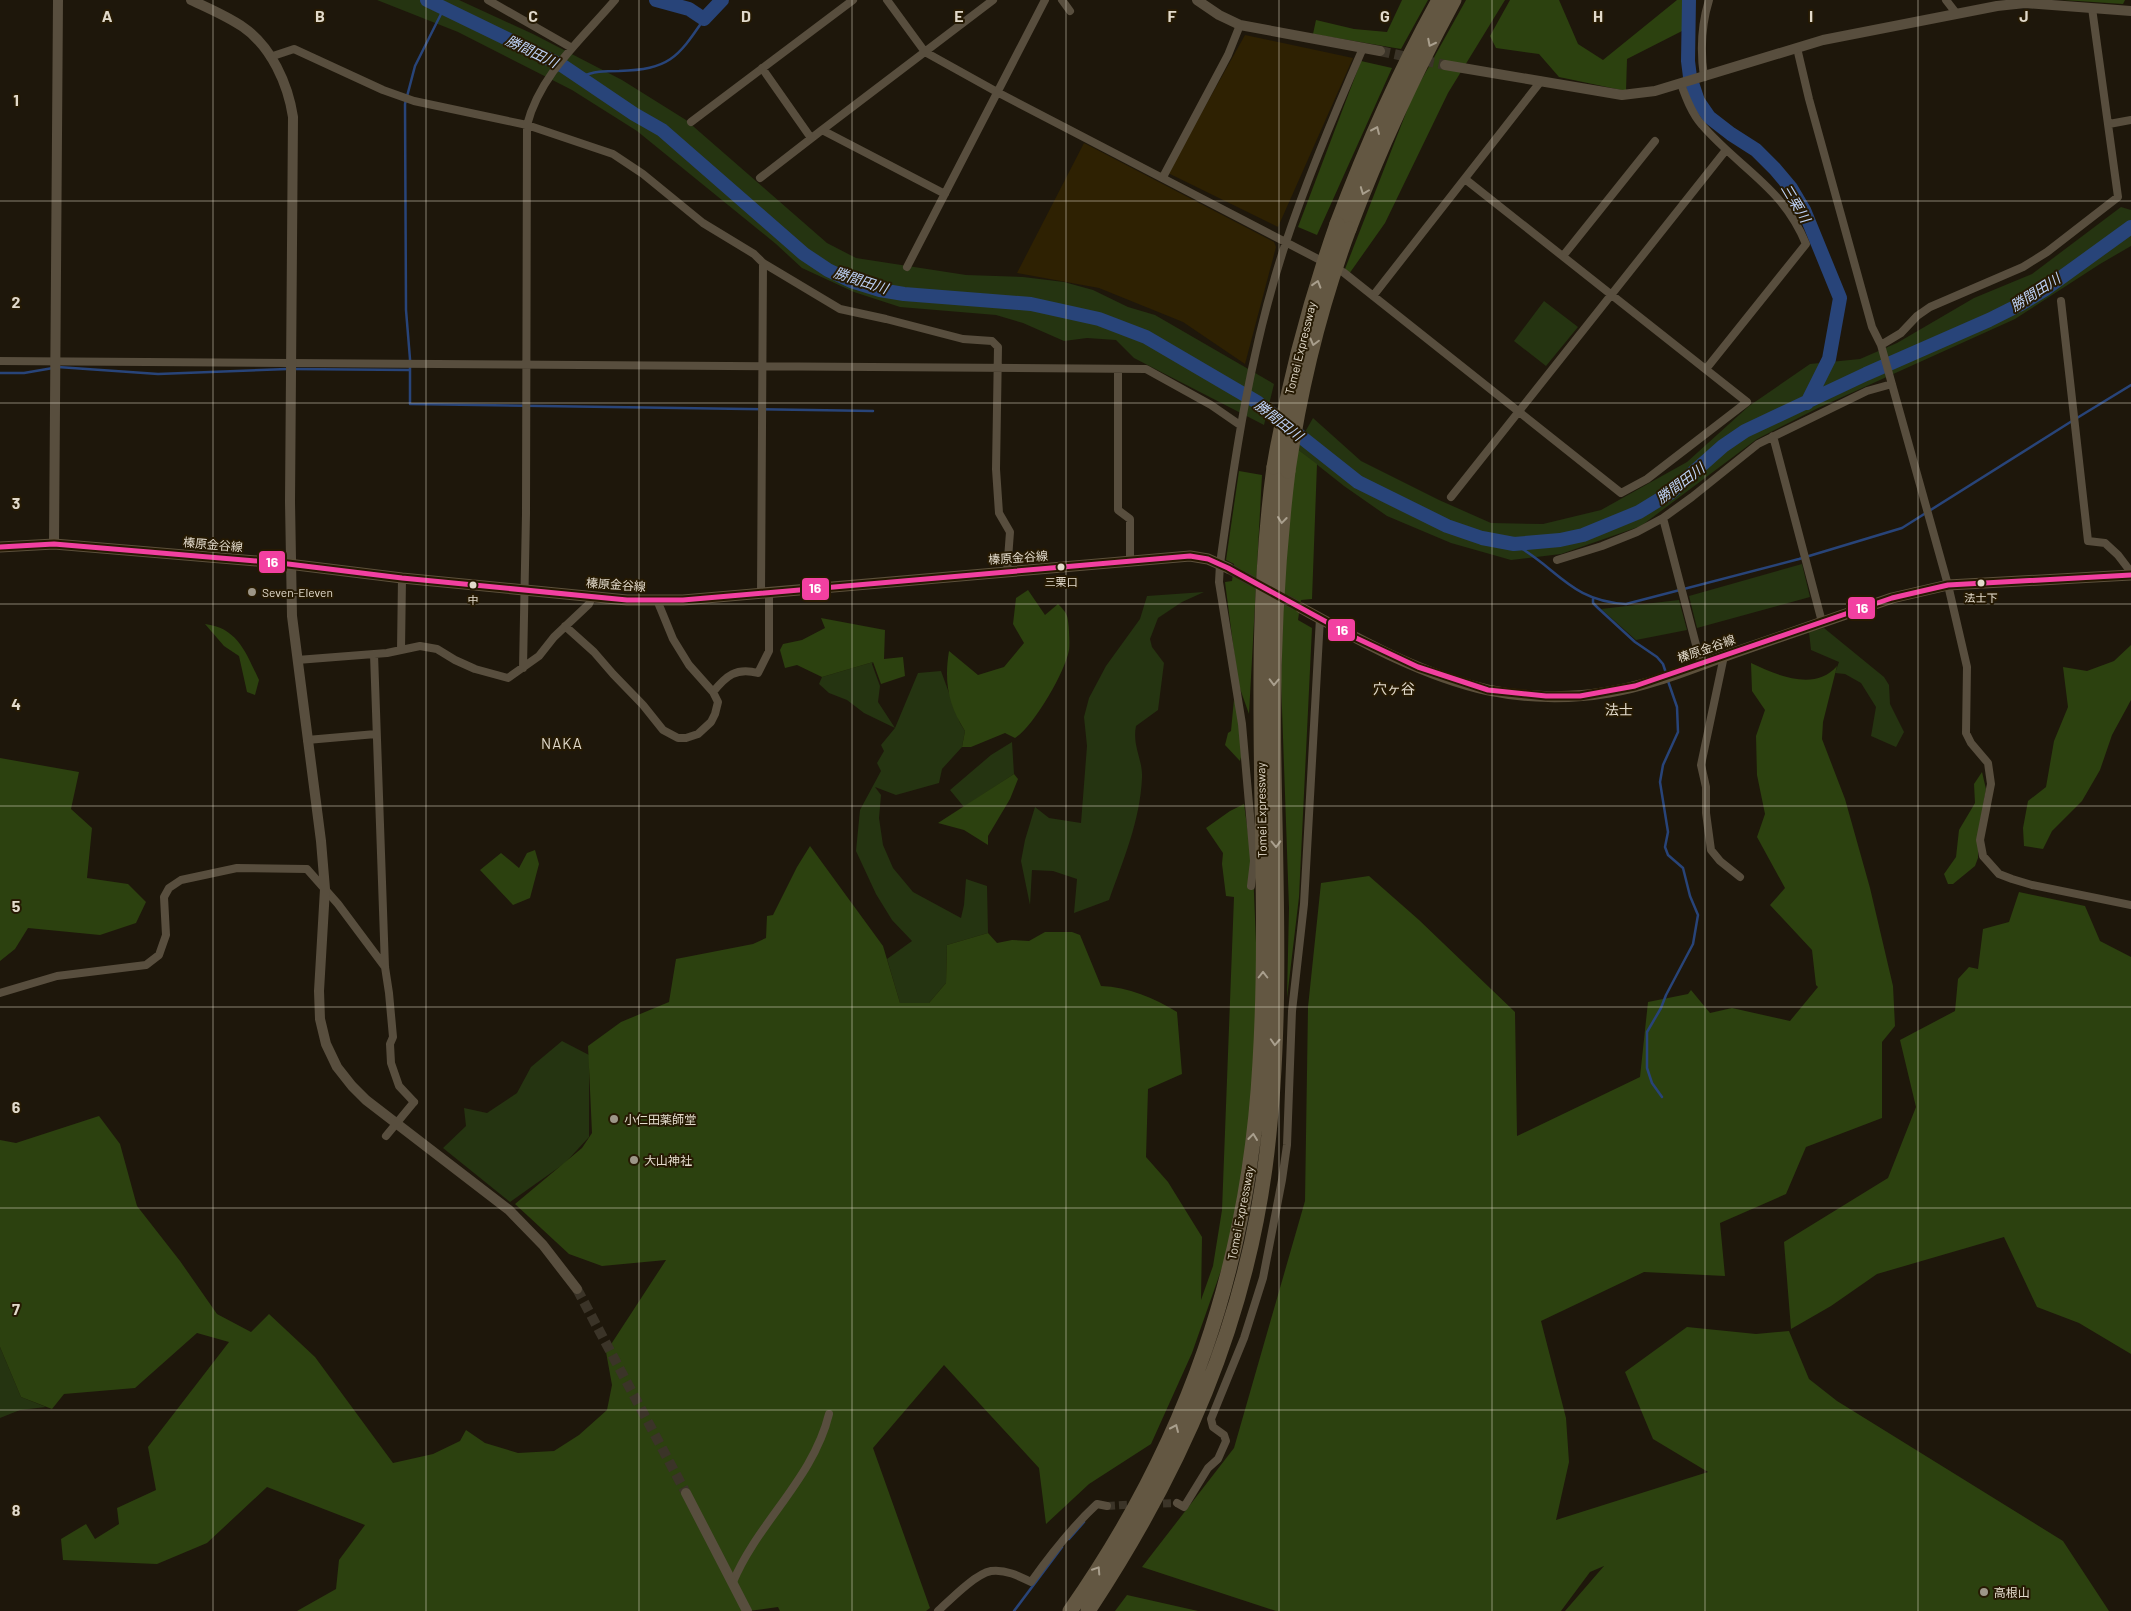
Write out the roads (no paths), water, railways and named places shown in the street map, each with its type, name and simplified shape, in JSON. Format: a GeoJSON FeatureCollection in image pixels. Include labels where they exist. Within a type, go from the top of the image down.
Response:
{"type":"FeatureCollection","features":[{"type":"Feature","properties":{"kind":"highway","name":"Tomei Expressway"},"geometry":{"type":"LineString","coordinates":[[1343,226],[1355,175],[1395,88],[1439,0]]}},
{"type":"Feature","properties":{"kind":"highway","name":"Tomei Expressway"},"geometry":{"type":"LineString","coordinates":[[1088,1611],[1127,1551],[1156,1500],[1195,1418],[1220,1353],[1239,1292],[1258,1207],[1267,1144],[1276,1015],[1275,633],[1281,469],[1289,387],[1302,331],[1343,226],[1368,179],[1401,104],[1454,0]]}},
{"type":"Feature","properties":{"kind":"highway","name":"Tomei Expressway"},"geometry":{"type":"LineString","coordinates":[[1070,1611],[1133,1512],[1181,1416],[1201,1363],[1223,1294],[1240,1222],[1253,1140],[1260,1064],[1263,930],[1260,659],[1264,554],[1281,469]]}},
{"type":"Feature","properties":{"kind":"main road","name":"榛原金谷線"},"geometry":{"type":"LineString","coordinates":[[0,547],[54,544],[291,564],[402,578],[592,597],[657,600],[765,593],[1190,556],[1208,559],[1224,566]]}},
{"type":"Feature","properties":{"kind":"main road","name":"榛原金谷線"},"geometry":{"type":"LineString","coordinates":[[1301,608],[1418,668],[1488,690],[1580,696],[1635,686],[1892,598],[1948,585],[2131,573]]}},
{"type":"Feature","properties":{"kind":"street"},"geometry":{"type":"LineString","coordinates":[[54,544],[58,0]]}},
{"type":"Feature","properties":{"kind":"street"},"geometry":{"type":"LineString","coordinates":[[191,0],[243,27],[255,38],[270,57],[282,79],[290,100],[293,116],[290,502],[292,616],[321,841],[325,889],[319,991],[320,1019],[326,1044],[337,1067],[366,1100],[509,1210],[543,1245],[577,1289]]}},
{"type":"Feature","properties":{"kind":"street"},"geometry":{"type":"LineString","coordinates":[[488,0],[572,48]]}},
{"type":"Feature","properties":{"kind":"street"},"geometry":{"type":"LineString","coordinates":[[523,668],[528,125],[532,105],[546,81],[614,0]]}},
{"type":"Feature","properties":{"kind":"street"},"geometry":{"type":"LineString","coordinates":[[691,122],[853,0]]}},
{"type":"Feature","properties":{"kind":"street"},"geometry":{"type":"LineString","coordinates":[[887,0],[925,52],[997,92],[1343,272],[1621,493],[1647,479],[1746,402],[1465,179]]}},
{"type":"Feature","properties":{"kind":"street"},"geometry":{"type":"LineString","coordinates":[[760,178],[993,0]]}},
{"type":"Feature","properties":{"kind":"street"},"geometry":{"type":"LineString","coordinates":[[907,266],[1045,0]]}},
{"type":"Feature","properties":{"kind":"street"},"geometry":{"type":"LineString","coordinates":[[1062,0],[1070,11]]}},
{"type":"Feature","properties":{"kind":"street"},"geometry":{"type":"LineString","coordinates":[[1197,0],[1219,15],[1240,25],[1380,51]]}},
{"type":"Feature","properties":{"kind":"street"},"geometry":{"type":"LineString","coordinates":[[1704,77],[1700,55],[1702,20],[1710,0]]}},
{"type":"Feature","properties":{"kind":"street"},"geometry":{"type":"LineString","coordinates":[[1946,0],[1956,14]]}},
{"type":"Feature","properties":{"kind":"street"},"geometry":{"type":"LineString","coordinates":[[1445,65],[1622,95],[1655,92],[1823,40],[1956,14],[2025,3],[2131,12]]}},
{"type":"Feature","properties":{"kind":"street"},"geometry":{"type":"LineString","coordinates":[[1881,347],[1901,333],[1916,316],[1930,307],[2024,267],[2047,252],[2118,197],[2092,8]]}},
{"type":"Feature","properties":{"kind":"street"},"geometry":{"type":"LineString","coordinates":[[1163,178],[1228,55],[1240,25]]}},
{"type":"Feature","properties":{"kind":"street"},"geometry":{"type":"LineString","coordinates":[[1250,886],[1254,861],[1242,724],[1219,582],[1224,566],[1240,425],[1262,327],[1286,243],[1308,179],[1363,48]]}},
{"type":"Feature","properties":{"kind":"street"},"geometry":{"type":"LineString","coordinates":[[1797,48],[1809,99],[1867,308],[1881,347],[1948,585],[1967,667],[1966,733],[1971,743],[1988,763],[1991,784],[1980,840],[1984,856],[1999,874],[2012,879],[2032,885],[2131,904]]}},
{"type":"Feature","properties":{"kind":"street"},"geometry":{"type":"LineString","coordinates":[[270,57],[294,49],[374,86],[414,101],[528,125],[613,154],[643,174],[703,223],[840,309],[963,339],[992,341],[998,347],[997,477],[999,513],[1010,532],[1007,572]]}},
{"type":"Feature","properties":{"kind":"street"},"geometry":{"type":"LineString","coordinates":[[762,68],[811,138]]}},
{"type":"Feature","properties":{"kind":"street"},"geometry":{"type":"LineString","coordinates":[[1373,296],[1541,81]]}},
{"type":"Feature","properties":{"kind":"street"},"geometry":{"type":"LineString","coordinates":[[1681,84],[1688,102],[1701,124],[1726,150],[1770,188],[1792,214],[1806,244],[1706,369]]}},
{"type":"Feature","properties":{"kind":"street"},"geometry":{"type":"LineString","coordinates":[[2109,124],[2131,120]]}},
{"type":"Feature","properties":{"kind":"street"},"geometry":{"type":"LineString","coordinates":[[822,130],[945,194]]}},
{"type":"Feature","properties":{"kind":"street"},"geometry":{"type":"LineString","coordinates":[[1564,256],[1655,141]]}},
{"type":"Feature","properties":{"kind":"street"},"geometry":{"type":"LineString","coordinates":[[1451,497],[1726,150]]}},
{"type":"Feature","properties":{"kind":"street"},"geometry":{"type":"LineString","coordinates":[[713,692],[725,678],[734,672],[750,671],[758,673],[769,651],[765,593],[762,367],[764,263]]}},
{"type":"Feature","properties":{"kind":"street"},"geometry":{"type":"LineString","coordinates":[[2061,301],[2088,541],[2105,543],[2118,555],[2131,573]]}},
{"type":"Feature","properties":{"kind":"street"},"geometry":{"type":"LineString","coordinates":[[0,361],[56,365],[291,367],[526,366],[1146,369],[1210,405],[1240,425]]}},
{"type":"Feature","properties":{"kind":"street"},"geometry":{"type":"LineString","coordinates":[[1118,369],[1118,510],[1130,519],[1130,562]]}},
{"type":"Feature","properties":{"kind":"street"},"geometry":{"type":"LineString","coordinates":[[1557,560],[1602,546],[1637,532],[1663,518],[1692,498],[1758,444],[1868,391],[1891,382]]}},
{"type":"Feature","properties":{"kind":"street"},"geometry":{"type":"LineString","coordinates":[[1773,436],[1822,622]]}},
{"type":"Feature","properties":{"kind":"street"},"geometry":{"type":"LineString","coordinates":[[1663,518],[1701,664]]}},
{"type":"Feature","properties":{"kind":"street"},"geometry":{"type":"LineString","coordinates":[[401,650],[402,578]]}},
{"type":"Feature","properties":{"kind":"street"},"geometry":{"type":"LineString","coordinates":[[297,660],[374,654],[420,646],[437,649],[455,660],[501,678],[508,678],[539,656],[554,637],[588,604],[592,597]]}},
{"type":"Feature","properties":{"kind":"street"},"geometry":{"type":"LineString","coordinates":[[565,626],[594,652],[670,735],[686,738],[698,734],[704,729],[715,714],[718,702],[713,692],[689,665],[673,638],[657,600]]}},
{"type":"Feature","properties":{"kind":"street"},"geometry":{"type":"LineString","coordinates":[[1176,1503],[1184,1507],[1208,1468],[1218,1459],[1226,1441],[1224,1435],[1213,1427],[1211,1419],[1244,1338],[1263,1278],[1282,1180],[1287,1145],[1292,1011],[1304,904],[1316,656],[1320,618]]}},
{"type":"Feature","properties":{"kind":"street"},"geometry":{"type":"LineString","coordinates":[[374,654],[385,967],[393,1037],[390,1044],[391,1063],[399,1086],[414,1102],[386,1136]]}},
{"type":"Feature","properties":{"kind":"street"},"geometry":{"type":"LineString","coordinates":[[1724,656],[1701,765],[1706,788],[1706,813],[1711,850],[1740,877]]}},
{"type":"Feature","properties":{"kind":"street"},"geometry":{"type":"LineString","coordinates":[[307,740],[376,734]]}},
{"type":"Feature","properties":{"kind":"street"},"geometry":{"type":"LineString","coordinates":[[0,992],[57,976],[146,965],[160,955],[166,935],[164,897],[169,888],[181,880],[237,868],[307,869],[325,889],[385,967]]}},
{"type":"Feature","properties":{"kind":"street"},"geometry":{"type":"LineString","coordinates":[[733,1582],[741,1563],[792,1491],[813,1457],[824,1434],[829,1414]]}},
{"type":"Feature","properties":{"kind":"street"},"geometry":{"type":"LineString","coordinates":[[686,1493],[747,1611]]}},
{"type":"Feature","properties":{"kind":"street"},"geometry":{"type":"LineString","coordinates":[[938,1611],[975,1580],[990,1572],[1017,1574],[1031,1582],[1055,1548],[1084,1516],[1097,1504],[1107,1506]]}},
{"type":"Feature","properties":{"kind":"waterway","name":"勝間田川"},"geometry":{"type":"LineString","coordinates":[[427,0],[563,66],[634,114],[662,130],[804,254],[828,270],[851,281],[880,290],[904,294],[1031,304],[1099,319],[1146,337],[1257,402],[1358,482],[1447,526],[1482,538],[1514,544],[1560,540],[1583,535],[1639,512],[1670,493],[1723,446],[1745,431],[2021,304],[2044,290],[2131,227]]}},
{"type":"Feature","properties":{"kind":"waterway"},"geometry":{"type":"LineString","coordinates":[[656,0],[689,9],[704,19],[722,0]]}},
{"type":"Feature","properties":{"kind":"waterway","name":"三栗川"},"geometry":{"type":"LineString","coordinates":[[1689,0],[1688,61],[1690,77],[1698,101],[1709,117],[1756,150],[1791,188],[1804,210],[1840,298],[1829,359],[1807,403]]}},
{"type":"Feature","properties":{"kind":"waterway"},"geometry":{"type":"LineString","coordinates":[[444,8],[415,66],[405,104],[406,310],[410,359],[410,404],[873,411]]}},
{"type":"Feature","properties":{"kind":"waterway"},"geometry":{"type":"LineString","coordinates":[[581,77],[595,72],[636,70],[661,64],[678,53],[704,19]]}},
{"type":"Feature","properties":{"kind":"waterway"},"geometry":{"type":"LineString","coordinates":[[58,367],[158,374],[287,369]]}},
{"type":"Feature","properties":{"kind":"waterway"},"geometry":{"type":"LineString","coordinates":[[0,373],[24,373],[53,368]]}},
{"type":"Feature","properties":{"kind":"waterway"},"geometry":{"type":"LineString","coordinates":[[293,369],[409,370]]}},
{"type":"Feature","properties":{"kind":"waterway"},"geometry":{"type":"LineString","coordinates":[[2077,418],[2131,385]]}},
{"type":"Feature","properties":{"kind":"waterway"},"geometry":{"type":"LineString","coordinates":[[1514,544],[1529,553],[1566,582],[1591,597],[1607,602],[1626,604],[1799,559],[1902,528],[2072,421]]}},
{"type":"Feature","properties":{"kind":"waterway"},"geometry":{"type":"LineString","coordinates":[[1593,599],[1593,603],[1635,642],[1657,657],[1663,664],[1666,673]]}},
{"type":"Feature","properties":{"kind":"waterway"},"geometry":{"type":"LineString","coordinates":[[1662,1097],[1652,1083],[1647,1068],[1647,1032],[1693,944],[1698,915],[1690,896],[1683,868],[1668,855],[1665,847],[1668,832],[1660,782],[1663,765],[1678,732],[1677,707],[1668,681]]}},
{"type":"Feature","properties":{"kind":"waterway"},"geometry":{"type":"LineString","coordinates":[[1069,1539],[1084,1522]]}},
{"type":"Feature","properties":{"kind":"waterway"},"geometry":{"type":"LineString","coordinates":[[1014,1611],[1062,1547]]}},
{"type":"Feature","properties":{"kind":"tunnel"},"geometry":{"type":"LineString","coordinates":[[1380,51],[1445,65]]}},
{"type":"Feature","properties":{"kind":"tunnel"},"geometry":{"type":"LineString","coordinates":[[1228,568],[1301,608]]}},
{"type":"Feature","properties":{"kind":"tunnel"},"geometry":{"type":"LineString","coordinates":[[577,1289],[686,1493]]}},
{"type":"Feature","properties":{"kind":"tunnel"},"geometry":{"type":"LineString","coordinates":[[1151,1504],[1177,1503]]}},
{"type":"Feature","properties":{"kind":"tunnel"},"geometry":{"type":"LineString","coordinates":[[1107,1506],[1137,1504]]}},
{"type":"Feature","properties":{"kind":"place","name":"三栗口"},"geometry":{"type":"Point","coordinates":[1061,567]}},
{"type":"Feature","properties":{"kind":"place","name":"法士下"},"geometry":{"type":"Point","coordinates":[1981,583]}},
{"type":"Feature","properties":{"kind":"place","name":"中"},"geometry":{"type":"Point","coordinates":[473,585]}},
{"type":"Feature","properties":{"kind":"place","name":"Seven-Eleven"},"geometry":{"type":"Point","coordinates":[252,592]}},
{"type":"Feature","properties":{"kind":"place","name":"小仁田薬師堂"},"geometry":{"type":"Point","coordinates":[614,1119]}},
{"type":"Feature","properties":{"kind":"place","name":"大山神社"},"geometry":{"type":"Point","coordinates":[634,1160]}},
{"type":"Feature","properties":{"kind":"place","name":"高根山"},"geometry":{"type":"Point","coordinates":[1984,1592]}},
{"type":"Feature","properties":{"kind":"district","name":"穴ヶ谷"},"geometry":{"type":"Point","coordinates":[1394,688]}},
{"type":"Feature","properties":{"kind":"district","name":"法士"},"geometry":{"type":"Point","coordinates":[1619,709]}},
{"type":"Feature","properties":{"kind":"district","name":"NAKA"},"geometry":{"type":"Point","coordinates":[562,743]}}]}
